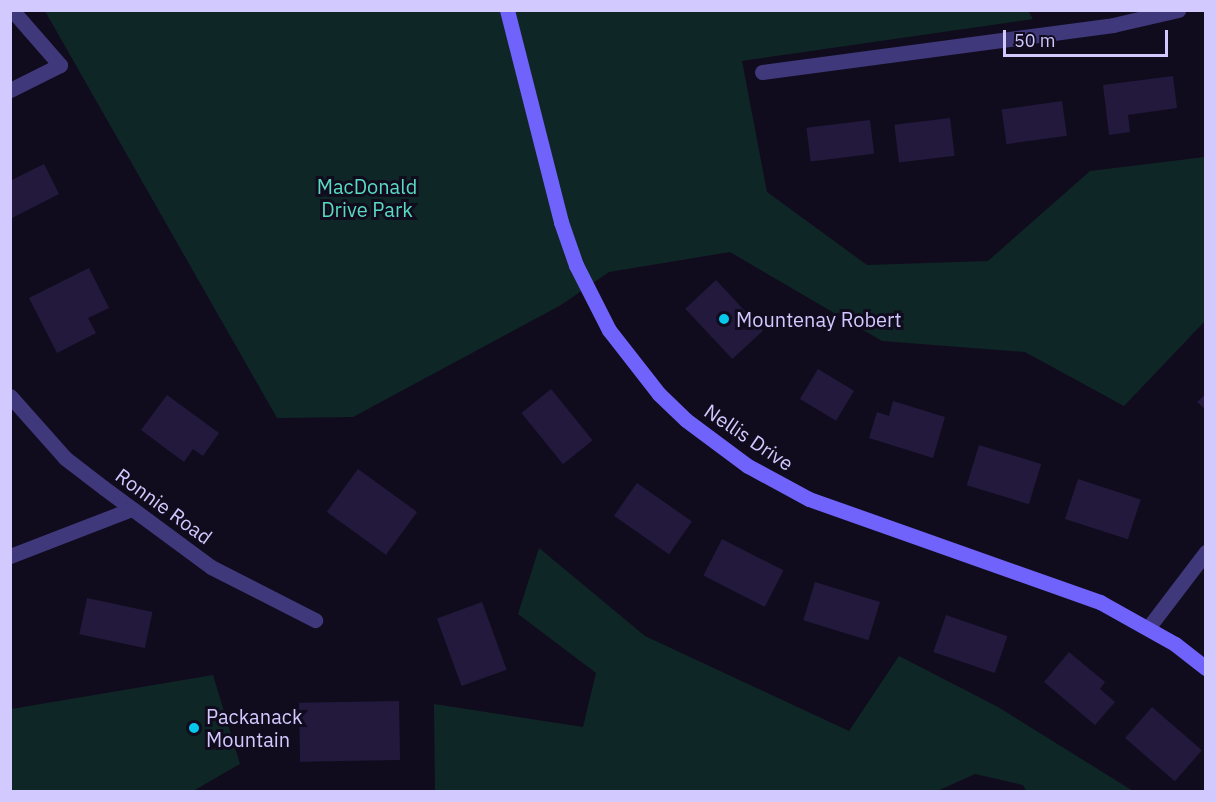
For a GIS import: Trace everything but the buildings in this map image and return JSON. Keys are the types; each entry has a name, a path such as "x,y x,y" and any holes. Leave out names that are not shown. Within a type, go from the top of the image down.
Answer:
{"street":[{"path":"10,90 60,65 12,10"},
{"name":"Nellis Drive","path":"507,10 534,122 576,265 609,330 659,394 686,420 748,466 809,499 1091,598 1148,628 1206,668"},
{"path":"762,72 1113,25 1178,10"},
{"name":"Ronnie Road","path":"10,396 65,458 132,509 212,567 315,620"},
{"path":"10,556 132,509"},
{"path":"1148,628 1206,552"}],"green space":[{"name":"MacDonald Drive Park","path":"45,11 1028,11 1033,19 742,61 767,192 867,265 988,261 1090,171 1205,157 1205,321 1124,406 1025,352 882,341 730,252 609,272 561,305 353,417 277,418"},
{"path":"539,548 645,636 849,731 899,656 998,707 1133,791 1026,791 1023,785 975,774 935,792 435,791 434,704 583,727 596,673 518,614"},
{"path":"213,675 240,764 193,791 11,791 11,709"}],"place":[{"name":"Mountenay Robert","path":"724,319"},
{"name":"Packanack Mountain","path":"194,728"}]}
